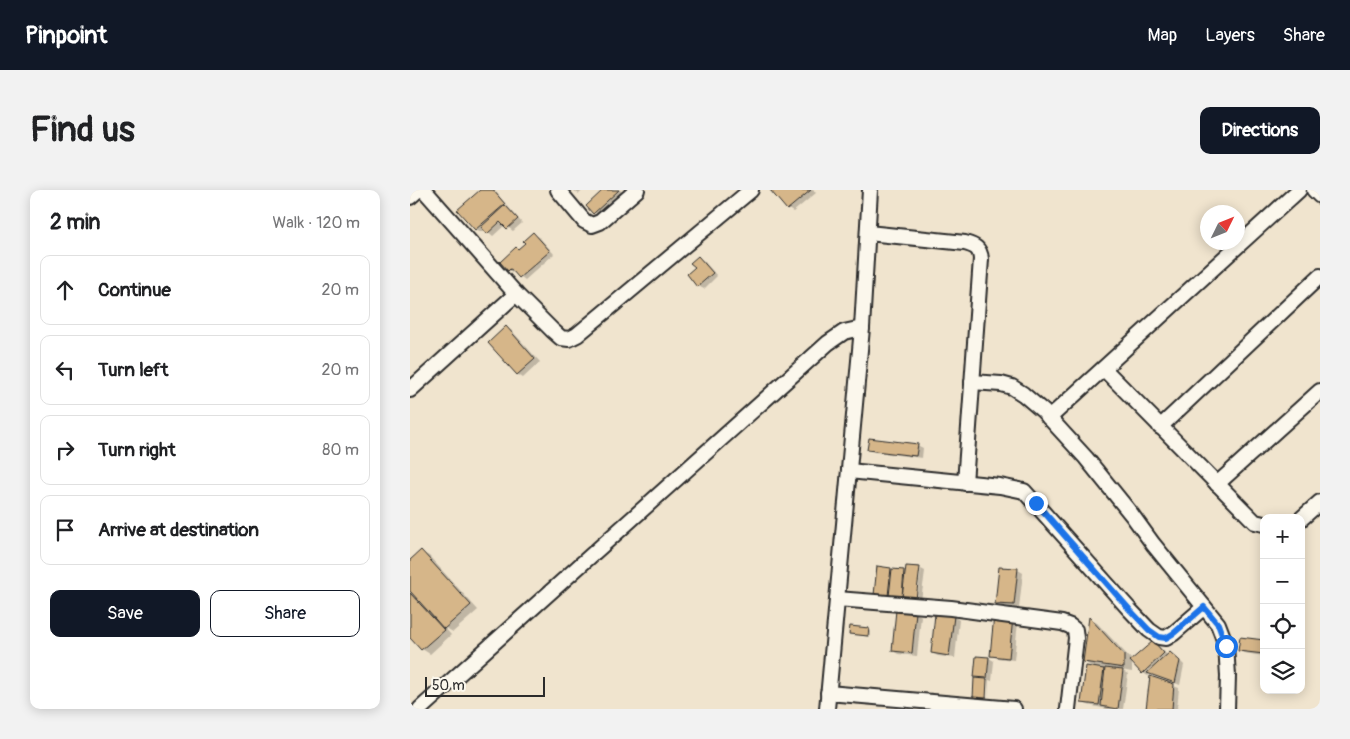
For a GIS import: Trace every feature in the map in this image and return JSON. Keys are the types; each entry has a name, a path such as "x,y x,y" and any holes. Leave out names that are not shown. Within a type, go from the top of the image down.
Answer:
{"street":[{"path":"410,196 418,190"},
{"path":"424,190 516,294 561,338 569,339 577,335 751,190"},
{"path":"558,190 584,221 592,225 600,222 637,190"},
{"path":"827,709 862,328 870,190"},
{"path":"1049,418 1300,190"},
{"path":"1314,190 1320,196"},
{"path":"868,233 965,242 975,246 980,252 965,482"},
{"path":"1160,427 1320,276"},
{"path":"410,390 516,294"},
{"path":"420,709 828,343 844,332 862,328"},
{"path":"1104,369 1255,522 1260,523"},
{"path":"972,382 1001,384 1012,387 1024,394 1049,418 1086,458 1218,624 1226,646 1228,676 1227,709"},
{"path":"1217,484 1320,391"},
{"path":"849,471 965,482 1015,488 1024,491 1130,610 1149,630 1159,637 1166,638 1174,633 1204,607"},
{"path":"1305,515 1320,502"},
{"path":"837,599 951,608 1062,623 1070,626 1075,630 1076,638 1068,709"},
{"path":"828,693 1014,709"}],"building":[{"path":"480,190 493,190 505,204 475,230 457,210"},
{"path":"603,190 619,190 593,214 586,206"},
{"path":"770,190 811,190 787,210"},
{"path":"505,205 518,219 507,229 500,222 487,234 481,227"},
{"path":"533,232 550,251 519,278 512,270 508,271 500,262 516,247 518,249 525,243 523,241"},
{"path":"698,256 713,273 697,287 687,274 695,267 690,263"},
{"path":"506,326 535,359 517,375 488,343"},
{"path":"869,438 918,444 916,456 867,450"},
{"path":"421,550 471,605 444,629 410,591 410,560"},
{"path":"877,566 891,568 888,596 874,595"},
{"path":"906,566 920,567 916,599 902,597"},
{"path":"999,567 1018,568 1014,605 995,604"},
{"path":"892,569 904,570 902,597 889,596"},
{"path":"410,593 444,630 421,650 410,638"},
{"path":"896,610 916,612 912,653 892,651"},
{"path":"935,614 954,616 949,656 931,653"},
{"path":"994,615 1013,617 1009,658 990,656"},
{"path":"1089,617 1124,655 1124,668 1083,662"},
{"path":"850,626 869,628 868,636 849,634"},
{"path":"1240,637 1260,640 1260,654 1238,651"},
{"path":"1153,641 1164,653 1142,674 1130,661"},
{"path":"1170,652 1180,661 1175,683 1147,673"},
{"path":"976,656 989,657 987,678 974,677"},
{"path":"1086,666 1104,669 1099,705 1081,703"},
{"path":"1105,668 1123,670 1118,709 1101,706"},
{"path":"1150,676 1174,684 1172,709 1146,709"},
{"path":"974,678 987,679 986,699 973,698"}],"route":[{"path":"1036,503 1149,630 1159,637 1166,638 1204,607 1218,624 1226,646"}]}
